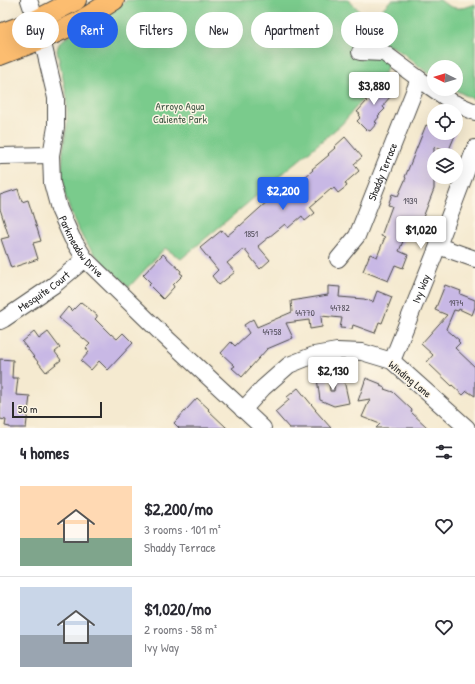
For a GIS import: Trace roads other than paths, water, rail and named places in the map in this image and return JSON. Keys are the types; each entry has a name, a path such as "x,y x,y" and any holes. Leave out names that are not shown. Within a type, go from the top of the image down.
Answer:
{"main road":[{"path":"53,12 76,0"},
{"path":"59,31 79,22 114,0"},
{"path":"0,34 12,30"},
{"path":"0,54 17,48"}],"street":[{"name":"Parkmeadow Drive","path":"29,0 32,12"},
{"name":"Parkmeadow Drive","path":"44,48 56,98 56,127 51,155 52,183 59,209 72,238 85,259 160,332 263,428"},
{"path":"360,52 384,53 452,102 475,112"},
{"name":"Shaddy Terrace","path":"338,259 357,236 419,79"},
{"name":"Ivy Way","path":"392,361 475,148"},
{"path":"0,156 51,155"},
{"path":"438,246 475,260"},
{"name":"Mesquite Court","path":"0,321 54,285 85,259"},
{"name":"Winding Lane","path":"243,410 263,388 289,365 314,355 338,351 362,352 392,361 467,428"}],"park label":[{"name":"Arroyo Agua Caliente Park","path":"180,112"}]}
